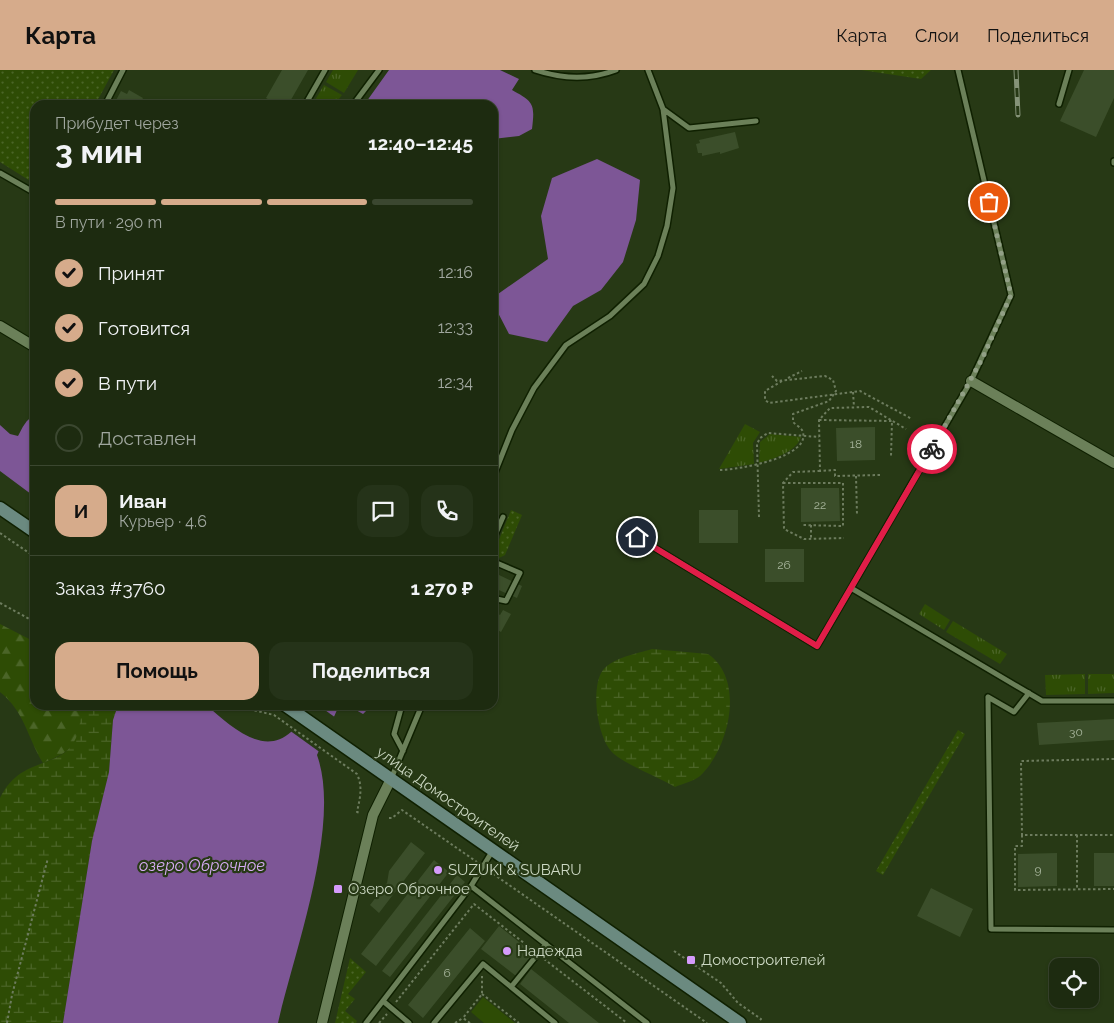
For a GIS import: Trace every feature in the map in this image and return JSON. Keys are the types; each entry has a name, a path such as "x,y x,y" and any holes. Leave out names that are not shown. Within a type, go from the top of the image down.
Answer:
{"main road":[{"path":"0,508 30,529"},
{"name":"улица Домостроителей","path":"292,710 734,1022"}],"street":[{"path":"0,326 30,344"},
{"path":"971,381 1114,463"},
{"path":"322,1023 373,815 390,780"}],"lane":[{"path":"108,100 123,70"},
{"path":"308,100 325,70"},
{"path":"357,100 379,70"},
{"path":"535,70 552,76 583,78 616,70"},
{"path":"498,465 512,430 534,388 555,359 566,345 610,316 644,284 658,256 667,226 673,188 663,109 648,70"},
{"path":"637,537 817,646 971,381 1011,295 958,70"},
{"path":"1059,104 1069,70"},
{"path":"663,109 689,128 756,121"},
{"path":"0,173 30,190"},
{"path":"498,528 503,517"},
{"path":"498,564 520,573 506,601 498,599"},
{"path":"851,588 1042,701 1114,701"},
{"path":"1029,693 1014,712 988,697 991,929 1114,930"},
{"path":"401,710 394,734 403,751"},
{"path":"390,780 420,710"},
{"path":"366,1023 471,886 493,850"},
{"path":"471,886 648,1023"},
{"path":"511,987 546,944"},
{"path":"434,1023 482,964 555,1023"},
{"path":"383,1001 409,1023"}],"path":[{"path":"802,371 766,391 765,400 770,403 860,391 912,419"},
{"path":"720,470 769,462 798,447 802,442 803,435 802,430 794,422 793,414 829,401 835,394 836,385 833,380 825,376 777,381 772,376"},
{"path":"853,392 854,407"},
{"path":"820,471 819,420 830,408 869,407 906,429"},
{"path":"819,420 892,420"},
{"path":"891,456 892,420"},
{"path":"759,517 757,444 768,433 819,437"},
{"path":"844,538 804,539 784,529 783,483 793,472 835,470 835,476 880,475"},
{"path":"856,476 857,515"},
{"path":"783,483 843,483 843,526 802,525"},
{"path":"811,525 811,539"},
{"path":"0,532 30,553"},
{"path":"0,603 30,619"},
{"path":"253,710 274,715 357,774 361,781 357,812 360,812"},
{"path":"1114,759 1020,761 1022,846 1015,846 1014,890 1114,889"},
{"path":"389,818 392,818 402,810 707,1023"},
{"path":"1022,835 1114,835"},
{"path":"1077,835 1078,889"},
{"path":"7,1023 12,995 48,858"},
{"path":"379,1023 474,904 628,1023"},
{"path":"674,951 721,983 738,1003 761,1018 760,1021"},
{"path":"455,1023 463,1018 482,994 482,964"},
{"path":"482,994 519,1023"},
{"path":"463,1018 470,1023"}],"green space":[{"path":"0,70 114,70 98,100 30,100 30,181 0,162"},
{"path":"333,70 358,70 344,93 326,82"},
{"path":"861,70 931,70 921,79"},
{"path":"324,85 342,95 338,100 315,100"},
{"path":"745,424 760,432 753,443 754,464 719,469"},
{"path":"770,434 801,437 789,451 759,463 760,442"},
{"path":"511,510 522,515 505,555 499,558 498,542"},
{"path":"925,604 950,620 944,630 919,614"},
{"path":"953,621 1007,654 1000,664 946,632"},
{"path":"0,624 30,639 30,710 81,710 80,727 75,742 63,753 43,763 20,716 0,692"},
{"path":"652,649 708,654 720,666 727,680 730,697 729,715 725,732 719,749 710,764 697,778 675,787 614,754 603,737 597,713 597,688 603,670 619,659"},
{"path":"1085,674 1085,694 1046,695 1045,675"},
{"path":"1088,674 1114,674 1114,693 1088,694"},
{"path":"81,710 116,710 113,720 109,772 92,841 63,1023 0,1023 0,798 11,782 24,772 63,754 72,744 79,729"},
{"path":"958,730 965,734 883,875 876,871"},
{"path":"350,958 366,972 348,994 355,999 345,1011 357,1021 356,1023 335,1023"},
{"path":"483,997 515,1023 484,1023 471,1012"}],"water":[{"path":"389,70 500,70 519,79 512,90 529,101 533,109 532,129 519,136 498,138 498,100 368,100"},
{"path":"597,159 640,180 636,220 623,262 601,290 573,306 547,342 509,334 498,313 498,294 548,259 541,216 552,178"},
{"path":"30,419 30,493 0,471 0,425 10,434 18,436"},
{"name":"озеро Оброчное","path":"116,710 212,710 235,729 246,735 257,740 269,741 280,739 291,732 305,710 337,710 317,755 323,783 324,816 320,851 304,925 278,1023 63,1023 92,841 109,772 113,720"},
{"name":"озеро Оброчное","path":"356,710 367,710 363,714"}],"pier":[{"path":"302,710 325,710 336,718 321,753 289,730"}],"building":[{"path":"282,70 308,70 291,100 269,100 266,98"},
{"path":"1084,70 1114,70 1114,98 1096,137 1060,121"},
{"path":"129,90 143,98 142,100 116,100 121,91 127,94"},
{"path":"735,132 739,148 720,154 720,152 702,156 702,153 698,153 696,144 700,143 699,140"},
{"path":"875,427 875,460 837,461 836,428"},
{"path":"801,488 839,488 840,521 801,522"},
{"path":"699,510 738,510 738,543 699,543"},
{"path":"765,549 804,549 804,582 765,582"},
{"path":"498,574 522,586 517,598 498,590"},
{"path":"503,610 511,614 501,632 498,630 498,614 500,615"},
{"path":"1114,719 1114,740 1039,745 1037,723"},
{"path":"411,842 425,853 379,913 370,905 387,883 389,871"},
{"path":"1057,853 1057,886 1018,887 1018,854"},
{"path":"1094,853 1114,853 1114,886 1094,886"},
{"path":"434,860 449,872 376,966 361,954"},
{"path":"457,875 465,882 390,977 382,971"},
{"path":"931,888 973,909 960,937 917,916"},
{"name":"Надежда","path":"499,926 534,954 516,976 481,949"},
{"path":"470,928 485,941 423,1018 408,1005"},
{"path":"531,969 599,1023 569,1023 520,984"}],"railway":[{"path":"1016,70 1018,115"}],"way so far":[{"path":"932,449 971,381 1011,295 989,202"}],"place":[{"name":"SUZUKI & SUBARU","path":"438,870"},
{"name":"Озеро Оброчное","path":"338,889"},
{"name":"Надежда","path":"507,951"},
{"name":"Домостроителей","path":"691,960"}],"route":[{"path":"637,537 817,646 932,449"}]}
